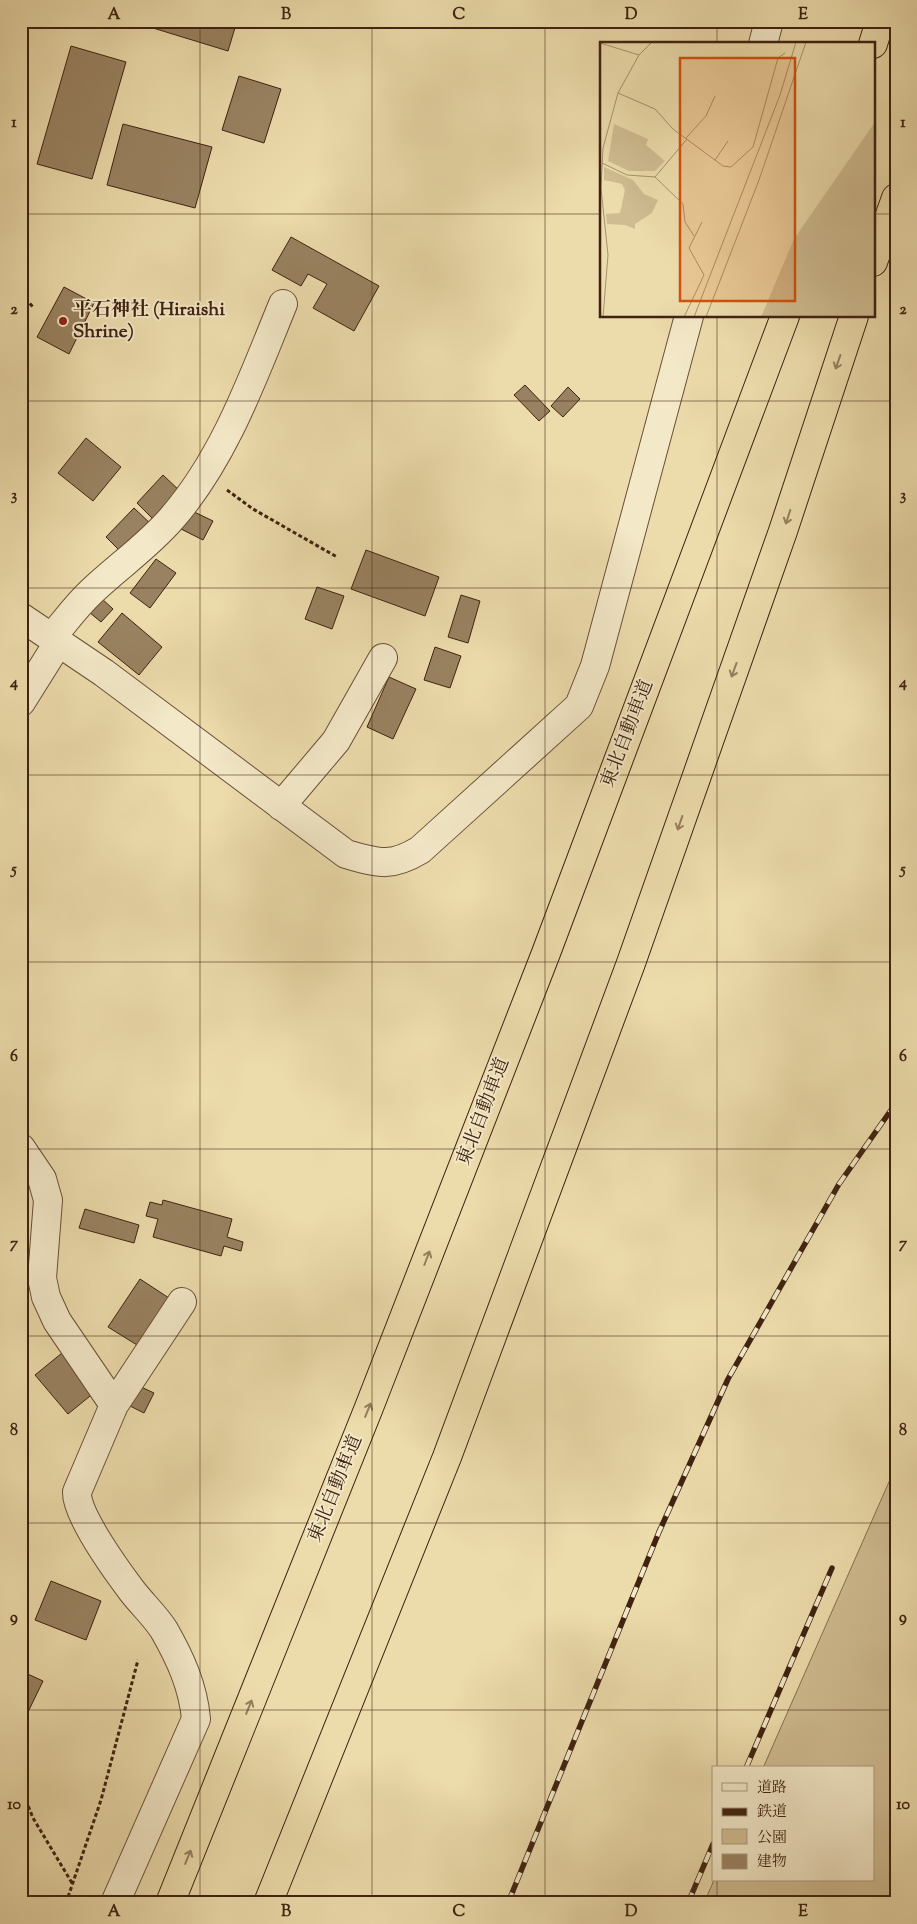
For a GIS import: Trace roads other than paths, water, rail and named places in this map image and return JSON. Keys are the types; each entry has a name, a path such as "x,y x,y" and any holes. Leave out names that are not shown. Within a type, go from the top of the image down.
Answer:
{"highway":[{"path":"874,42 880,21"},
{"path":"874,259 896,198"},
{"name":"東北自動車道","path":"170,1903 371,1400 542,962 784,318"},
{"path":"268,1903 447,1458 631,963 783,532 853,318"}],"street":[{"path":"764,42 769,21"},
{"path":"21,702 54,640 90,593 135,555 172,518 204,474 242,403 283,304"},
{"path":"21,617 104,673 346,854 380,863 403,860 420,850 579,706 595,666 688,318"},
{"path":"281,806 336,740 382,658"},
{"path":"21,1148 42,1179 48,1200 42,1278 46,1297 57,1321 114,1405"},
{"path":"116,1903 196,1719 189,1680 163,1628 131,1590 99,1542 77,1501 77,1492 114,1405 182,1302"}],"railway":[{"path":"508,1903 659,1532 728,1379 839,1184 896,1103"},
{"path":"747,1766 832,1568"},
{"path":"688,1903 712,1846"}],"place":[{"name":"平石神社 (Hiraishi Shrine)","path":"63,321"}]}
